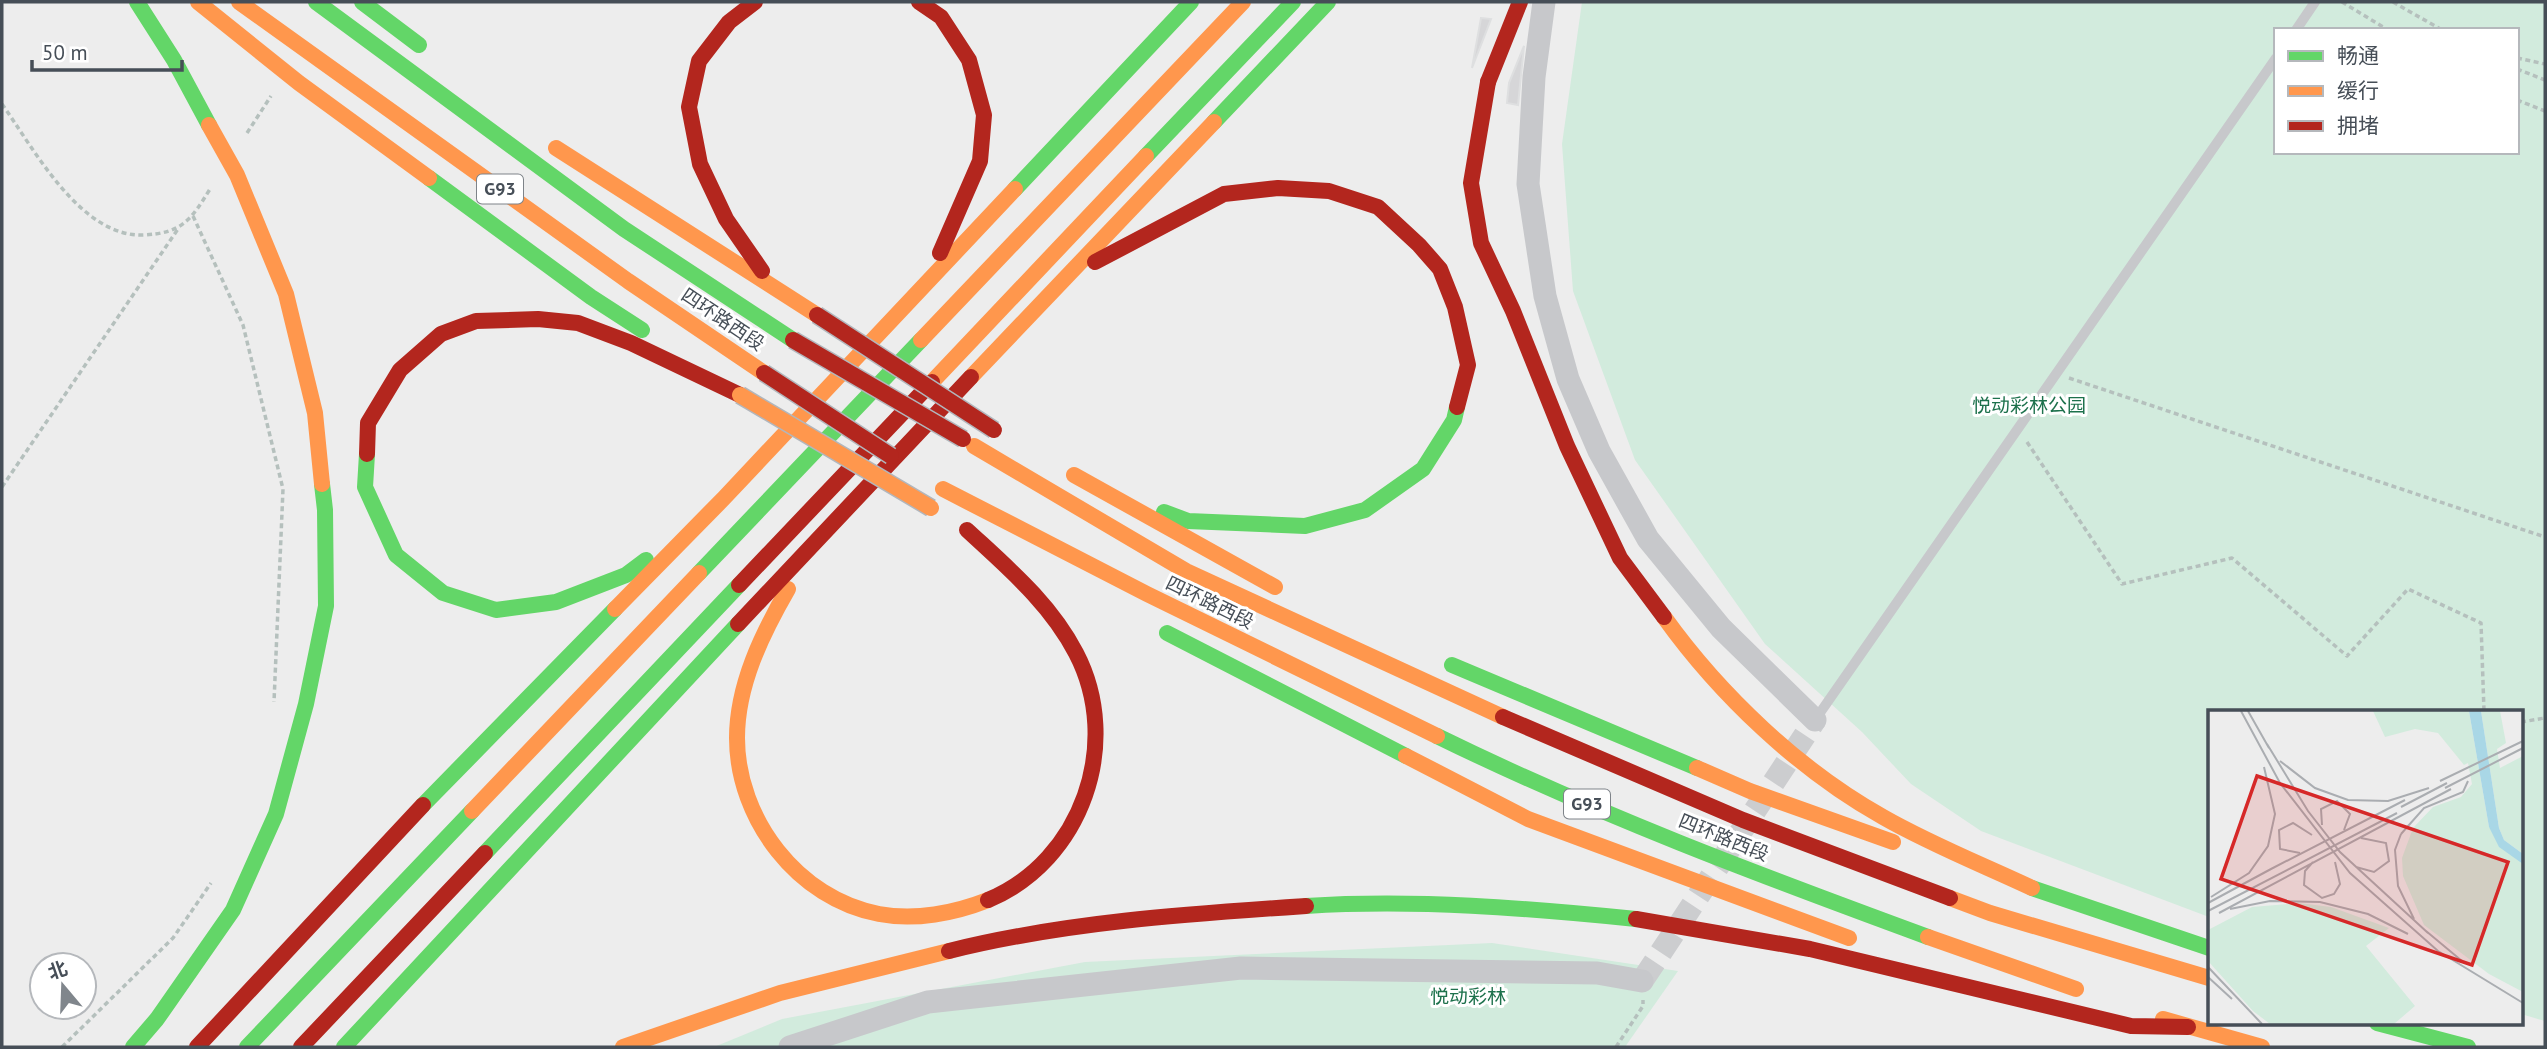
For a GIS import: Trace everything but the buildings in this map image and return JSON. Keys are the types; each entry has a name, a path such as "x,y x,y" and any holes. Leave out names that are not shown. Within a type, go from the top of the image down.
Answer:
{"main road":[{"path":"133,1047 157,1019 233,910 276,814 306,704 326,606 325,510 315,413 286,294 237,175 174,60 137,2"},
{"path":"198,2 299,83 580,288 740,395 967,530 1016,555"},
{"name":"四环路西段","path":"239,2 628,281 909,468"},
{"name":"四环路西段","path":"316,2 624,229 793,340 1186,571 1517,723 1743,820 1990,913 2208,978"},
{"path":"362,2 429,52"},
{"path":"755,2 729,22 699,61 689,107 700,164 726,219 751,257 777,289"},
{"path":"919,2 941,17 969,60 984,115 980,161 954,225 926,282"},
{"path":"197,1047 423,805 724,498 1192,2"},
{"path":"247,1047 1242,2"},
{"path":"301,1047 1293,2"},
{"path":"344,1047 825,531 1328,2"},
{"path":"1520,2 1488,82 1471,183 1480,243 1513,311 1567,446 1620,558 1691,655 1766,730 1827,782 1884,818 2044,894"},
{"path":"540,136 574,161 999,433"},
{"path":"1068,276 1224,194 1278,188 1329,191 1378,208 1419,245 1440,269 1455,307 1468,365 1454,420 1423,469 1365,510 1305,526 1188,522 1087,482"},
{"path":"724,498 626,575 556,602 496,610 443,593 396,555 365,487 368,423 400,370 441,334 476,321 538,318 578,323 631,342 740,395"},
{"path":"1059,467 1294,596"},
{"name":"四环路西段","path":"937,486 1147,594 1494,764 1723,861 1975,956 2088,993"},
{"path":"825,531 785,594 764,634 747,677 738,718 738,760 744,784 751,809 772,846 801,877 834,898 878,915 930,917 969,909 1010,891 1044,862 1068,834 1083,802 1094,764 1096,726 1090,687 1077,654 1038,597 967,530"},
{"path":"1150,625 1528,819 1864,943"},
{"path":"1442,661 1750,791 2044,894 2208,948"},
{"path":"623,1047 780,993 966,947 1085,926 1191,914 1325,905 1521,908 1657,921 1810,949 2131,1026 2188,1027"},
{"path":"1890,952 2046,1005"},
{"path":"2138,1010 2262,1047"},
{"path":"2381,1024 2469,1047"},
{"path":"2402,1024 2441,1040"}],"street":[{"path":"1544,2 1534,77 1528,184 1545,296 1567,379 1599,451 1648,539 1721,628 1815,720"},
{"path":"790,1047 928,1002 1241,968 1597,973 1642,981"}],"lane":[{"path":"2297,28 2315,2"},
{"path":"1815,720 2274,61"}],"path":[{"path":"2342,2 2385,28"},
{"path":"2393,2 2438,28"},
{"path":"2519,58 2545,64"},
{"path":"2519,70 2545,80"},
{"path":"244,138 277,86"},
{"path":"2519,101 2545,111"},
{"path":"2,104 61,186 79,208 97,221 117,232 137,235 178,229"},
{"path":"2,487 178,229 193,216 215,181"},
{"path":"193,216 243,325 283,489 274,706"},
{"path":"2056,374 2545,537"},
{"path":"2018,429 2122,584 2232,558 2347,656 2408,590 2480,623 2484,710"},
{"path":"2522,722 2545,718"},
{"path":"62,1047 173,938 212,883"},
{"path":"1616,1047 1643,1006 1642,981"}],"green space":[{"name":"悦动彩林公园","path":"1582,2 2545,2 2545,1021 2522,1014 2522,710 2208,710 2208,917 1981,831 1911,784 1862,732 1765,644 1635,460 1573,291 1562,144"},
{"name":"悦动彩林","path":"1492,943 1678,971 1625,1047 714,1047 782,1019 1085,962"}],"tunnel":[{"path":"1642,981 1815,720"}],"traffic: fast":[{"path":"137,2 174,60 209,125"},
{"path":"316,2 624,229 793,340"},
{"path":"362,2 419,45"},
{"path":"1015,189 1191,2"},
{"path":"1146,156 1293,2"},
{"path":"1214,122 1328,2"},
{"path":"429,178 591,297 642,330"},
{"path":"699,573 921,340"},
{"path":"1164,512 1188,521 1305,526 1365,510 1423,469 1454,420 1457,407"},
{"path":"367,454 365,487 396,555 443,593 496,610 556,602 626,575 646,560"},
{"path":"133,1047 157,1019 233,910 276,814 306,704 326,606 325,510 322,484"},
{"path":"485,853 739,585"},
{"path":"423,805 615,609"},
{"path":"344,1047 738,624"},
{"path":"1167,633 1406,756"},
{"path":"1452,665 1697,768"},
{"path":"1437,736 1618,818 1928,937"},
{"path":"247,1047 472,811"},
{"path":"2032,888 2208,948"},
{"path":"1306,906 1471,906 1636,919"},
{"path":"2381,1024 2468,1047"}],"traffic: slow":[{"path":"198,2 299,83 429,178"},
{"path":"239,2 628,281 764,373"},
{"path":"921,340 1243,2"},
{"path":"971,377 1214,122"},
{"path":"209,125 237,175 286,294 315,413 322,484"},
{"path":"556,148 817,315"},
{"path":"932,382 1146,156"},
{"path":"615,609 724,498 1015,189"},
{"path":"740,395 931,508"},
{"path":"974,446 1186,571 1503,717"},
{"path":"1074,475 1275,587"},
{"path":"943,489 1147,594 1437,736"},
{"path":"472,811 699,573"},
{"path":"788,589 753,660 738,718 740,768 748,798 761,825 778,851 798,873 823,892 850,905 879,914 907,917 949,912 988,900"},
{"path":"1664,617 1710,675 1736,702 1763,729 1821,777 1901,827 2032,888"},
{"path":"1406,756 1528,819 1849,938"},
{"path":"1697,768 1750,791 1893,842"},
{"path":"1950,898 1990,913 2208,978"},
{"path":"1928,937 2076,989"},
{"path":"623,1047 780,993 949,951"},
{"path":"2163,1019 2262,1047"}],"traffic: jam":[{"path":"755,2 729,22 699,61 689,107 700,164 726,219 762,271"},
{"path":"919,2 941,17 969,60 984,115 980,161 940,253"},
{"path":"1488,82 1520,2"},
{"path":"1488,82 1471,183 1481,243 1513,311 1567,446 1620,558 1664,617"},
{"path":"1095,262 1224,194 1278,188 1329,191 1378,207 1419,245 1440,269 1455,307 1468,365 1457,407"},
{"path":"817,315 994,430"},
{"path":"367,454 368,423 400,370 441,334 476,321 538,319 578,323 631,343 740,395"},
{"path":"793,340 963,439"},
{"path":"764,373 891,456"},
{"path":"738,624 971,377"},
{"path":"739,585 932,382"},
{"path":"967,530 1027,587 1066,635 1090,688 1095,724 1094,760 1085,796 1070,828 1048,858 1021,882 988,900"},
{"path":"1503,717 1743,820 1950,898"},
{"path":"197,1047 423,805"},
{"path":"301,1047 485,853"},
{"path":"949,951 1082,926 1306,906"},
{"path":"1636,919 1810,949 2131,1026 2188,1027"}]}
